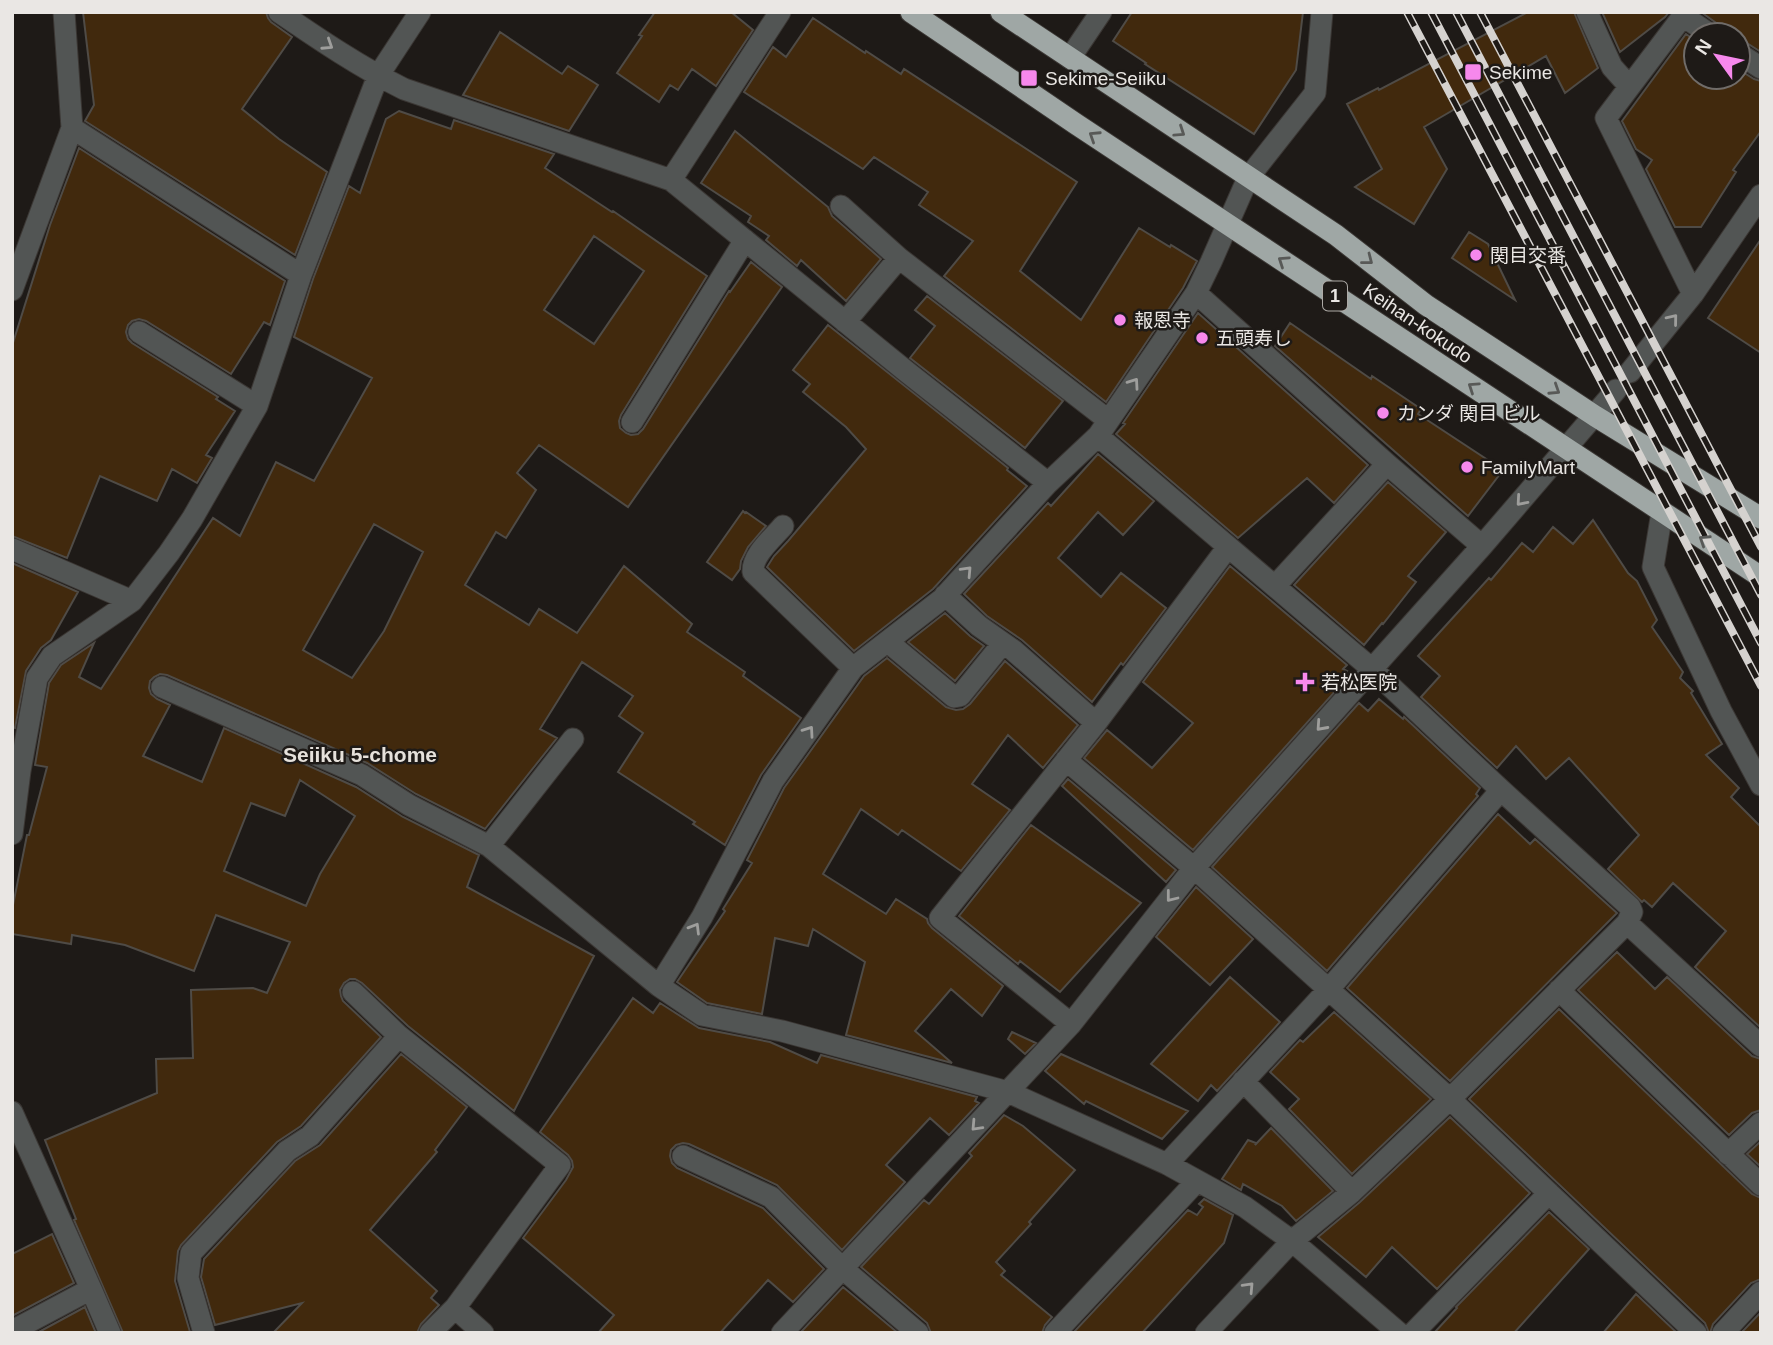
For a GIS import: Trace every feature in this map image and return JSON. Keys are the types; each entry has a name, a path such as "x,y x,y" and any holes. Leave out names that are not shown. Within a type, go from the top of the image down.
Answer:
{"highway":[{"name":"Keihan-kokudo","path":"911,12 1761,577"},
{"name":"Keihan-kokudo","path":"1002,12 1336,235 1426,305 1595,416 1761,518"}],"street":[{"path":"12,290 72,128 64,12"},
{"path":"279,12 334,49 404,89 671,180 1048,483"},
{"path":"12,834 16,771 37,678 52,656 132,601 169,554 192,519 257,406 301,275 378,76 420,12"},
{"path":"671,180 780,12"},
{"path":"1070,58 1101,12"},
{"path":"659,986 702,917 774,781 853,668 946,595 1048,483 1103,428 1196,293 1248,178 1315,93 1322,12"},
{"path":"1587,12 1612,67 1629,86"},
{"path":"1684,14 1606,118 1693,294"},
{"path":"72,128 301,275"},
{"path":"1630,372 1693,294 1761,195"},
{"path":"841,206 899,258 1103,428 1228,548 1372,669 1630,907 1632,912 1627,923 1450,1099 1352,1192 1292,1241 1206,1333"},
{"path":"632,422 746,240"},
{"path":"845,322 899,258"},
{"path":"1196,293 1482,546"},
{"path":"139,332 257,406"},
{"path":"782,1333 1071,1024 1194,868 1482,546 1616,390"},
{"path":"1275,586 1387,464"},
{"path":"1662,512 1653,567 1721,711 1761,786"},
{"path":"783,526 752,564 753,572 853,668"},
{"path":"1071,1024 940,918 1096,723 1228,548"},
{"path":"12,549 132,601"},
{"path":"946,595 979,626 1013,650 1096,723"},
{"path":"888,642 954,697 960,696 1003,643"},
{"path":"162,687 362,775 409,806 489,846 659,986 702,1016 782,1031 1007,1092 1167,1164 1245,1207 1292,1241 1399,1333"},
{"path":"489,846 573,739"},
{"path":"1066,760 1194,868 1450,1099 1696,1333"},
{"path":"1167,1164 1329,989 1501,790"},
{"path":"1627,923 1761,1046"},
{"path":"1559,990 1761,1185"},
{"path":"353,992 398,1036 559,1165 456,1308 430,1333"},
{"path":"204,1333 188,1278 191,1253 287,1151 310,1136 398,1036"},
{"path":"1243,1081 1352,1192"},
{"path":"12,1112 110,1333"},
{"path":"1728,1154 1761,1123"},
{"path":"683,1156 771,1196 842,1268 918,1333"},
{"path":"1055,1333 1198,1181"},
{"path":"1413,1333 1549,1193"},
{"path":"20,1330 91,1289"},
{"path":"1723,1333 1761,1292"},
{"path":"456,1308 483,1333"}],"building":[{"path":"83,12 266,12 271,22 292,37 242,109 327,172 295,255 85,121 94,105"},
{"path":"655,12 731,12 753,30 716,86 692,69 678,90 670,85 659,102 617,73"},
{"path":"1132,12 1303,12 1296,70 1254,134 1113,41"},
{"path":"1528,12 1574,12 1598,68 1565,93 1546,56 1424,127 1447,169 1414,224 1355,187 1382,169 1347,104"},
{"path":"1602,12 1669,12 1620,52"},
{"path":"1701,12 1761,12 1761,52 1752,46 1752,21 1713,21"},
{"path":"813,18 901,74 904,69 1077,182 1020,271 1081,320 1139,228 1197,261 1183,288 1106,402 944,276 973,241 919,205 928,192 874,157 863,169 744,92 773,47 786,57"},
{"path":"500,32 562,74 568,66 598,85 569,131 463,95"},
{"path":"1682,39 1682,91 1752,91 1752,78 1761,81 1761,131 1733,170 1736,172 1701,227 1675,227 1646,169 1652,160 1636,149 1622,121"},
{"path":"399,111 451,129 454,120 554,154 545,168 707,276 621,415 620,428 626,433 638,434 643,429 729,291 751,262 782,287 628,507 539,445 517,473 536,490 506,538 496,532 465,585 529,625 539,609 577,633 624,566 692,624 687,632 745,672 743,676 801,718 761,775 725,845 618,772 643,733 619,716 633,696 582,662 540,729 557,738 485,829 416,794 367,763 167,675 154,677 150,681 151,694 170,705 143,756 202,782 224,728 356,787 403,817 479,855 467,887 594,956 514,1111 408,1026 362,983 350,979 344,983 340,990 343,1001 381,1037 301,1126 277,1142 181,1245 175,1281 190,1332 123,1333 74,1220 76,1219 45,1140 157,1093 156,1059 193,1058 191,990 253,988 267,993 290,942 216,915 194,971 125,945 72,935 71,944 12,934 12,910 27,835 47,767 35,765 49,683 61,665 94,643 79,677 101,689 213,518 240,536 276,462 314,481 372,378 294,337 349,186 360,193 386,119","holes":["594,236 644,271 594,344 544,310","374,524 423,552 384,631 352,678 303,650","300,780 355,816 320,874 306,906 224,871 251,803 285,816"]},
{"path":"735,131 828,207 832,216 881,259 846,301 801,260 797,266 766,240 769,236 748,222 751,216 701,183"},
{"path":"79,148 285,281 270,325 264,322 231,374 146,321 139,319 128,325 126,332 132,343 218,397 216,399 235,411 206,455 212,458 197,483 172,469 157,501 100,476 67,558 12,536 12,346 50,225"},
{"path":"1469,232 1488,244 1515,300 1452,258"},
{"path":"1761,239 1761,353 1708,318"},
{"path":"927,296 1063,401 1025,448 910,358 935,326 915,310"},
{"path":"1198,313 1368,465 1334,503 1307,478 1238,538 1116,434"},
{"path":"1290,323 1371,379 1372,376 1421,409 1418,414 1503,470 1468,516 1275,346"},
{"path":"828,325 1027,486 933,589 854,651 767,567 866,449 846,427 803,392 810,384 793,370"},
{"path":"1098,454 1154,501 1123,535 1098,512 1058,558 1101,597 1121,573 1166,608 1092,702 1022,640 987,616 964,594 1048,503 1051,506"},
{"path":"1388,482 1446,532 1408,576 1416,582 1364,645 1294,585"},
{"path":"743,511 766,526 748,547 740,569 732,580 707,562"},
{"path":"1593,520 1628,573 1637,581 1657,620 1652,627 1683,672 1680,678 1693,691 1691,693 1722,744 1706,755 1739,788 1731,797 1761,827 1761,1028 1695,967 1726,931 1673,883 1652,907 1644,900 1642,902 1608,869 1639,835 1569,758 1546,779 1516,746 1497,768 1421,697 1440,676 1418,656 1489,578 1491,580 1522,543 1533,552 1553,527 1573,544"},
{"path":"12,563 78,592 51,640 41,648 26,671 15,728 12,727"},
{"path":"1230,566 1347,665 1343,669 1347,671 1336,685 1339,687 1193,850 1084,758 1107,730 1152,768 1193,723 1143,682"},
{"path":"945,613 984,646 955,681 908,642"},
{"path":"887,658 946,707 956,710 970,704 1005,661 1078,725 1043,768 1008,735 972,784 1010,810 961,871 902,830 898,835 861,809 823,874 886,914 896,899 927,919 932,928 1003,986 982,1016 951,989 915,1031 952,1063 846,1035 865,962 813,929 808,946 775,938 762,1014 707,1003 677,982 725,911 723,909 752,863 747,860 784,788 864,676"},
{"path":"1379,699 1403,719 1404,717 1480,788 1476,794 1478,796 1327,971 1212,867 1359,703 1368,711"},
{"path":"1068,779 1176,870 1166,882 1062,786"},
{"path":"1498,814 1530,844 1535,839 1617,913 1450,1081 1347,988"},
{"path":"1031,825 1141,903 1060,992 1020,961 1018,964 959,916"},
{"path":"1196,887 1253,939 1210,985 1156,937"},
{"path":"1617,952 1655,989 1667,977 1752,1056 1761,1059 1761,1110 1752,1113 1729,1135 1578,990"},
{"path":"1230,977 1280,1022 1217,1091 1211,1085 1198,1101 1151,1064"},
{"path":"633,998 653,1013 660,1003 699,1028 770,1042 817,1063 821,1055 977,1097 975,1101 979,1103 949,1135 930,1118 886,1165 905,1182 842,1250 777,1185 689,1144 676,1145 670,1156 677,1168 763,1208 824,1269 793,1302 768,1280 720,1333 598,1333 614,1315 523,1238 573,1167 568,1155 540,1132"},
{"path":"1559,1009 1752,1194 1761,1198 1761,1279 1751,1283 1713,1324 1710,1333 1705,1323 1469,1099"},
{"path":"1334,1012 1431,1099 1352,1174 1289,1109 1299,1099 1270,1072 1300,1040 1303,1042"},
{"path":"1012,1032 1036,1043 1025,1054 1008,1039"},
{"path":"401,1054 467,1107 435,1150 437,1152 370,1230 437,1291 431,1298 439,1305 421,1324 417,1333 273,1333 302,1303 215,1325 201,1277 204,1259 295,1161 320,1145"},
{"path":"1061,1054 1188,1111 1162,1139 1086,1101 1084,1104 1045,1071"},
{"path":"1004,1115 1023,1126 1075,1170 996,1262 1005,1271 1001,1275 1052,1317 1042,1333 931,1333 927,1323 861,1267 924,1200 929,1204 972,1156 969,1153"},
{"path":"1450,1117 1530,1193 1437,1289 1392,1247 1366,1277 1318,1237 1360,1202"},
{"path":"1271,1128 1333,1191 1296,1221 1282,1206 1243,1184 1241,1190 1222,1179 1248,1140 1256,1143 1255,1145"},
{"path":"1761,1141 1761,1167 1747,1154"},
{"path":"1204,1199 1233,1215 1224,1243 1142,1333 1073,1333 1188,1210 1197,1215 1203,1207 1199,1204"},
{"path":"1549,1212 1589,1249 1514,1333 1434,1333 1456,1307"},
{"path":"52,1234 74,1283 12,1316 12,1254"},
{"path":"843,1287 898,1333 800,1333"},
{"path":"1636,1294 1677,1333 1603,1333"},
{"path":"85,1307 96,1333 37,1333"},
{"path":"1761,1312 1761,1333 1741,1333"}],"railway":[{"path":"1407,12 1761,686"},
{"path":"1431,12 1761,643"},
{"path":"1456,12 1761,595"},
{"path":"1480,12 1761,547"}],"place":[{"name":"Sekime","path":"1473,72"},
{"name":"Sekime-Seiiku","path":"1029,78"},
{"name":"関目交番","path":"1476,255"},
{"name":"報恩寺","path":"1120,320"},
{"name":"五頭寿し","path":"1202,338"},
{"name":"カンダ 関目 ビル","path":"1383,413"},
{"name":"FamilyMart","path":"1467,467"},
{"name":"若松医院","path":"1305,682"}],"district":[{"name":"Seiiku 5-chome","path":"360,755"}]}
